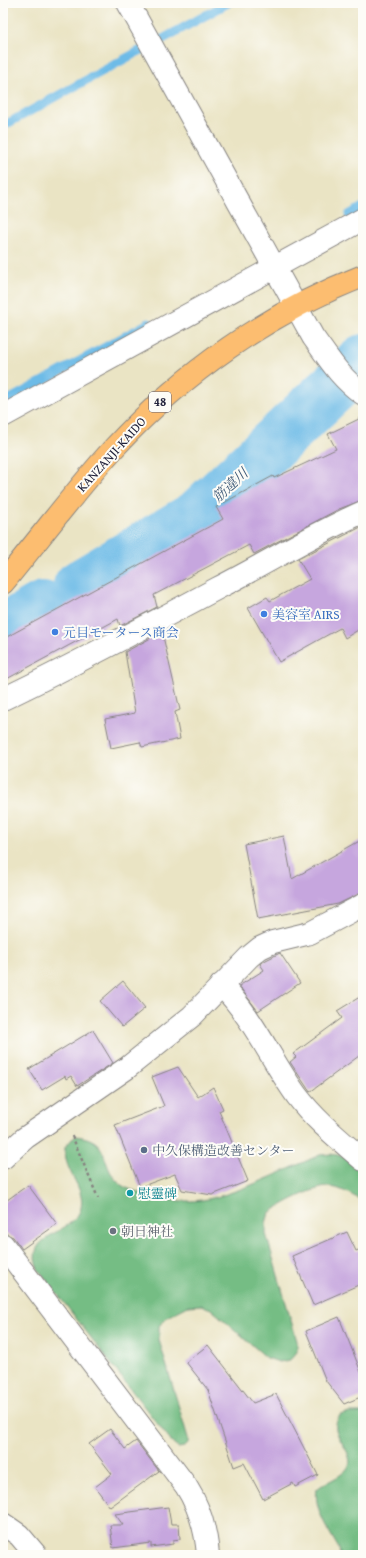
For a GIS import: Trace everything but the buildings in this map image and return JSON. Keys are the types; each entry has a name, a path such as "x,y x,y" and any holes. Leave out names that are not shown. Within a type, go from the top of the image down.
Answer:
{"main road":[{"name":"KANZANJI-KAIDO","path":"3,583 88,478 142,419 172,391 225,350 270,321 295,307 363,276"}],"street":[{"path":"128,3 295,307 313,337 350,383"},
{"path":"3,416 363,219"},
{"path":"3,699 77,663 220,587 276,555 363,512"},
{"path":"3,1158 25,1138 127,1068 192,1016 249,957 260,948 272,942 310,933 363,905"},
{"path":"222,985 238,1004 298,1096 325,1127 363,1160"},
{"path":"3,1245 186,1486 196,1502 203,1520 208,1555"},
{"path":"3,1524 19,1534 36,1555"}],"path":[{"path":"71,1135 98,1198"}],"green space":[{"path":"75,1136 87,1138 95,1142 100,1147 113,1176 124,1187 149,1196 172,1200 203,1200 237,1191 320,1155 339,1155 353,1163 363,1172 363,1201 338,1188 329,1187 315,1190 298,1197 269,1213 266,1223 266,1234 297,1341 297,1352 290,1360 279,1362 267,1358 211,1309 201,1305 188,1306 167,1317 159,1326 159,1340 188,1438 188,1443 184,1447 178,1448 173,1444 38,1269 35,1257 37,1249 42,1242 75,1219 82,1204 77,1184 68,1165 65,1153 65,1147"},
{"path":"363,1413 363,1555 340,1555 339,1549 323,1520 316,1497 317,1489 343,1473 349,1465 350,1459 338,1436 336,1422 340,1415"}],"waterway":[{"path":"161,40 228,3"},
{"path":"3,126 141,50"},
{"path":"349,215 363,207"},
{"path":"3,403 149,323"},
{"name":"筋違川","path":"79,586 197,516 363,360"},
{"name":"筋違川","path":"3,630 43,607"}],"place":[{"name":"美容室 AIRS","path":"264,614"},
{"name":"元目モータース商会","path":"55,632"},
{"name":"中久保構造改善センター","path":"144,1150"},
{"name":"慰靈碑","path":"130,1193"},
{"name":"朝日神社","path":"113,1231"}]}
